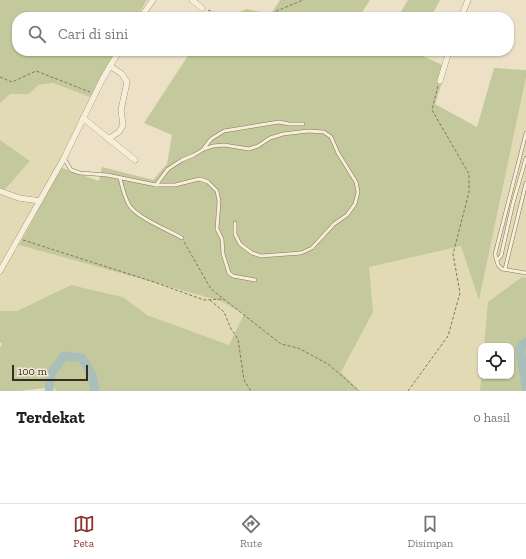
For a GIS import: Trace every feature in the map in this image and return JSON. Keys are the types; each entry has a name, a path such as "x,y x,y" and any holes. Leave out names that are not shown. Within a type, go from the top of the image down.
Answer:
{"street":[{"path":"145,12 153,0"},
{"path":"192,0 202,8"},
{"path":"463,12 468,0"},
{"path":"0,271 64,158 95,94 117,56"},
{"path":"440,81 448,56"},
{"path":"108,139 118,132 123,125 121,110 127,82 122,74 110,66"},
{"path":"83,118 135,160"},
{"path":"0,191 19,198 40,201"}],"lane":[{"path":"204,149 211,139 224,131 279,122 303,124"},
{"path":"156,185 168,170 182,160 213,146 224,145 249,149 258,146 270,138 283,134 308,131 324,132 331,137 338,153 356,182 358,192 354,204 347,214 334,224 312,248 301,253 261,256 252,253 240,244 235,234 235,223"},
{"path":"526,134 495,254 498,265 502,269 526,274"},
{"path":"64,158 72,170 80,173 107,175 156,185 175,185 200,179 212,184 217,192 219,201 217,229 222,239 223,254 229,273 233,276 256,280"},
{"path":"497,260 501,256 513,202 526,158"},
{"path":"120,178 123,192 129,206 138,214 182,238"},
{"path":"505,269 526,184"}],"path":[{"path":"274,12 303,0"},
{"path":"202,8 212,12"},
{"path":"0,76 12,82 36,71 95,94"},
{"path":"408,391 448,336 460,293 453,254 469,192 469,174 432,110 440,81"},
{"path":"182,238 211,289 281,344 298,348 328,364 359,391"},
{"path":"19,239 161,284 204,300 225,299"},
{"path":"210,300 224,312 231,329 238,339 244,380 251,391"}],"shaded area":[{"path":"526,77 526,278 522,277 488,302 484,343 478,343 478,379 480,379 479,391 360,391 341,372 373,312 368,267 461,245 479,299"},
{"path":"53,83 90,97 35,216 19,245 221,301 244,313 229,345 147,315 123,297 71,285 17,311 0,311 0,195 30,161 0,140 0,103 10,94 29,94 38,85"}],"green space":[{"path":"0,0 147,0 140,12 12,12 12,56 114,56 90,97 53,83 38,85 29,94 10,94 0,103"},
{"path":"280,0 370,0 362,12 272,12"},
{"path":"408,0 440,0 434,12 401,12"},
{"path":"247,9 261,12 239,12"},
{"path":"188,56 423,56 447,67 435,104 477,127 494,68 526,70 526,77 479,300 461,246 369,267 373,312 341,372 360,391 56,391 54,387 20,391 0,391 0,347 2,344 0,342 0,311 17,311 71,285 123,297 147,315 229,345 244,314 221,301 19,245 35,216 57,166 99,181 102,167 153,180 167,164 172,135 144,123"},
{"path":"0,140 30,161 0,195"},
{"path":"522,277 526,278 526,391 479,391 481,379 514,379 514,343 484,343 488,302"}],"waterway":[{"path":"526,342 520,348 526,387"},
{"path":"49,391 51,374 64,356 82,358 92,375 95,391"}]}
